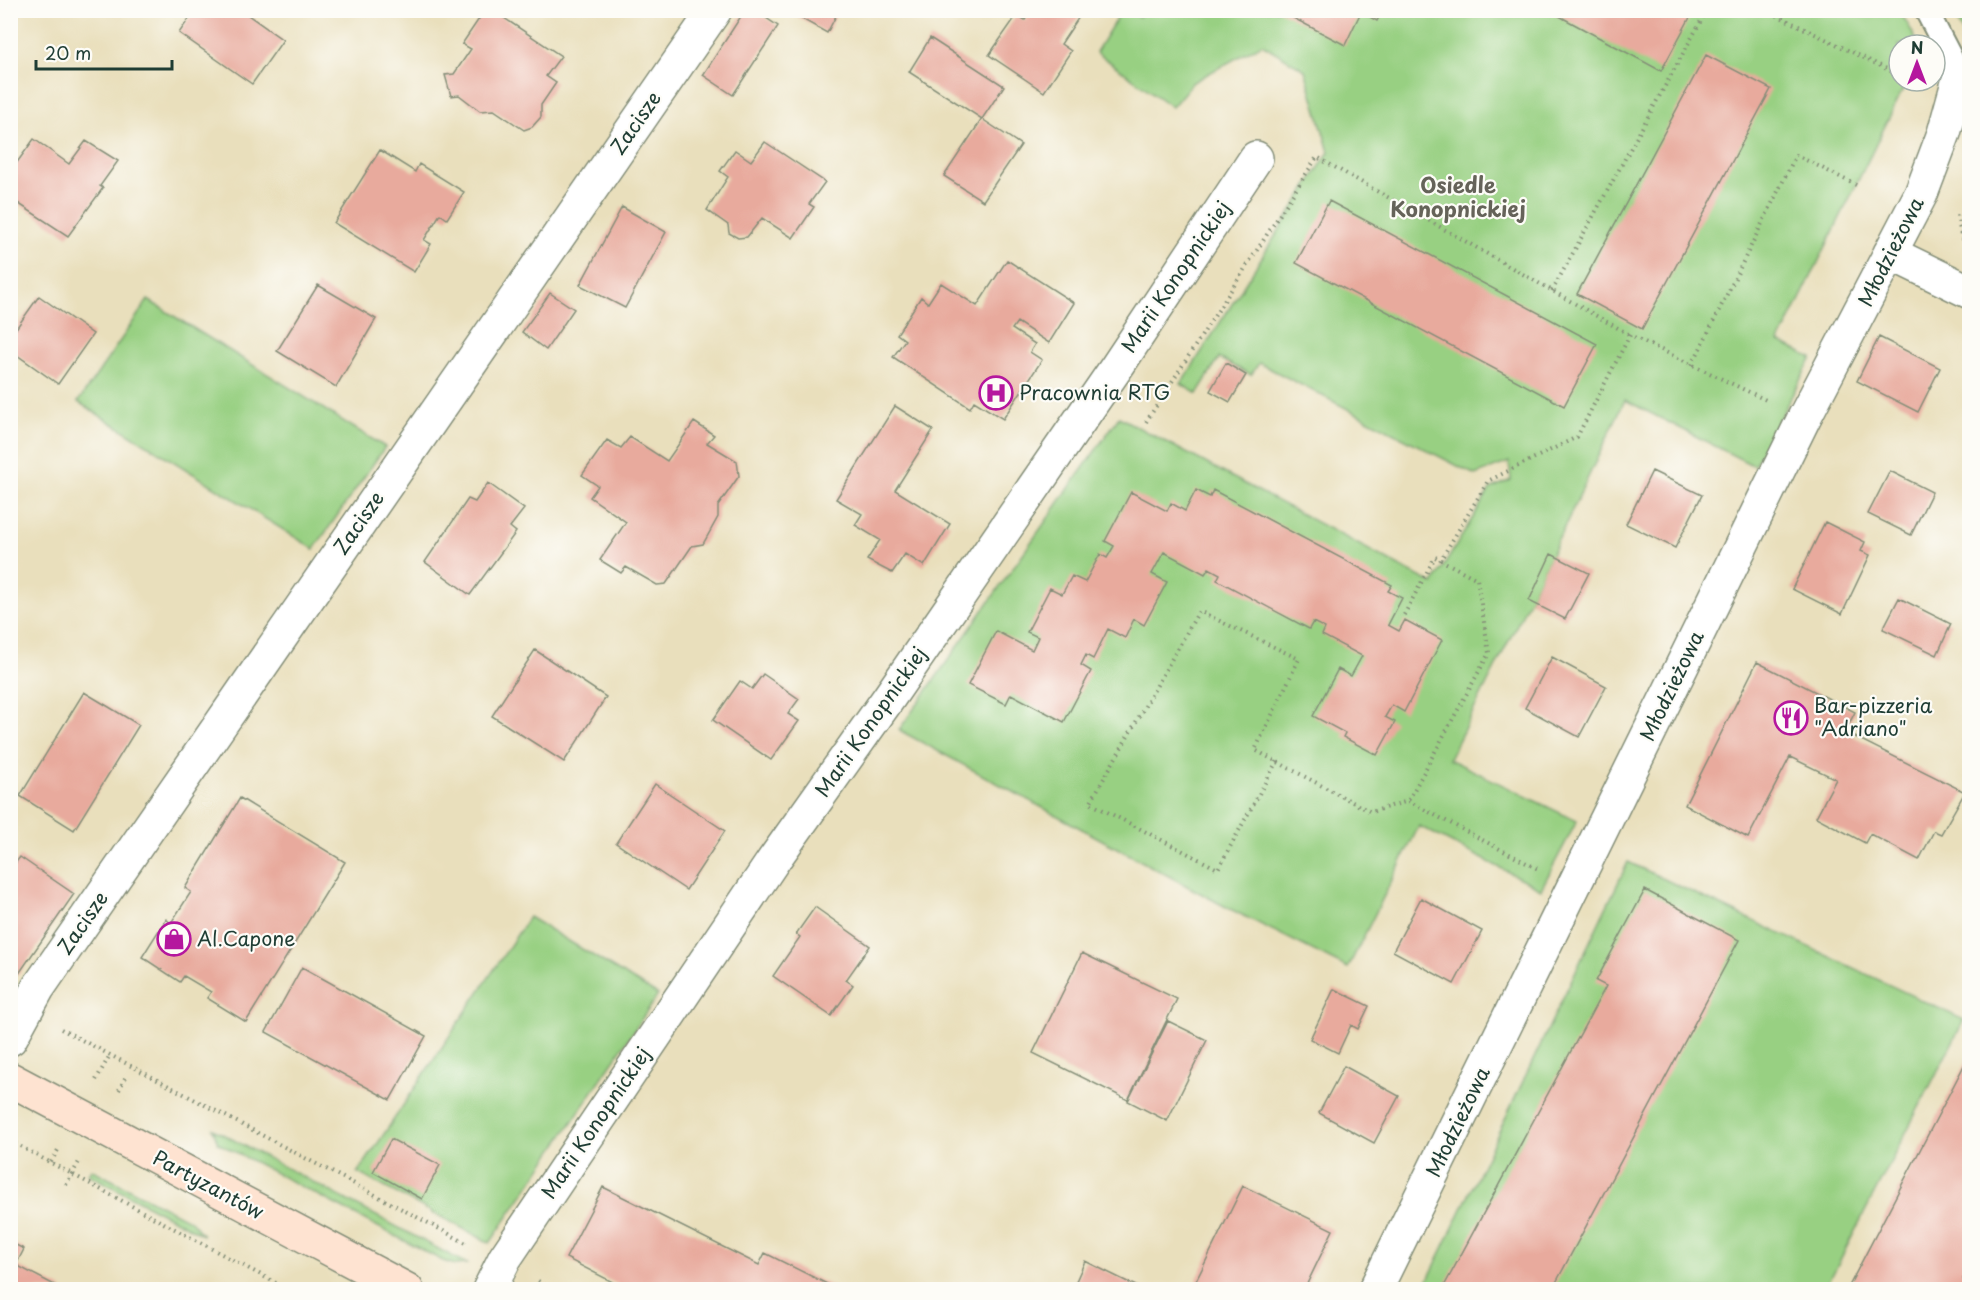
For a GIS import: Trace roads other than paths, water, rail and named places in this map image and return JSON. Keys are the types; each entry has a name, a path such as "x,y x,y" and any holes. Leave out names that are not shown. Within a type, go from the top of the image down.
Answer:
{"main road":[{"name":"Partyzantów","path":"10,1079 407,1290"}],"street":[{"name":"Zacisze","path":"10,1039 38,988 715,10"},
{"name":"Młodzieżowa","path":"1375,1290 1804,418 1921,194 1934,163 1959,79"},
{"name":"Marii Konopnickiej","path":"496,1276 767,871 1116,368 1256,158"},
{"path":"1890,253 1970,292"}],"lane":[{"path":"1926,10 1952,58 1959,79"}],"place":[{"name":"Pracownia RTG","path":"996,393"},
{"name":"Bar-pizzeria \"Adriano\"","path":"1791,718"},
{"name":"Al.Capone","path":"174,939"}],"district":[{"name":"Osiedle Konopnickiej","path":"1458,198"}]}
